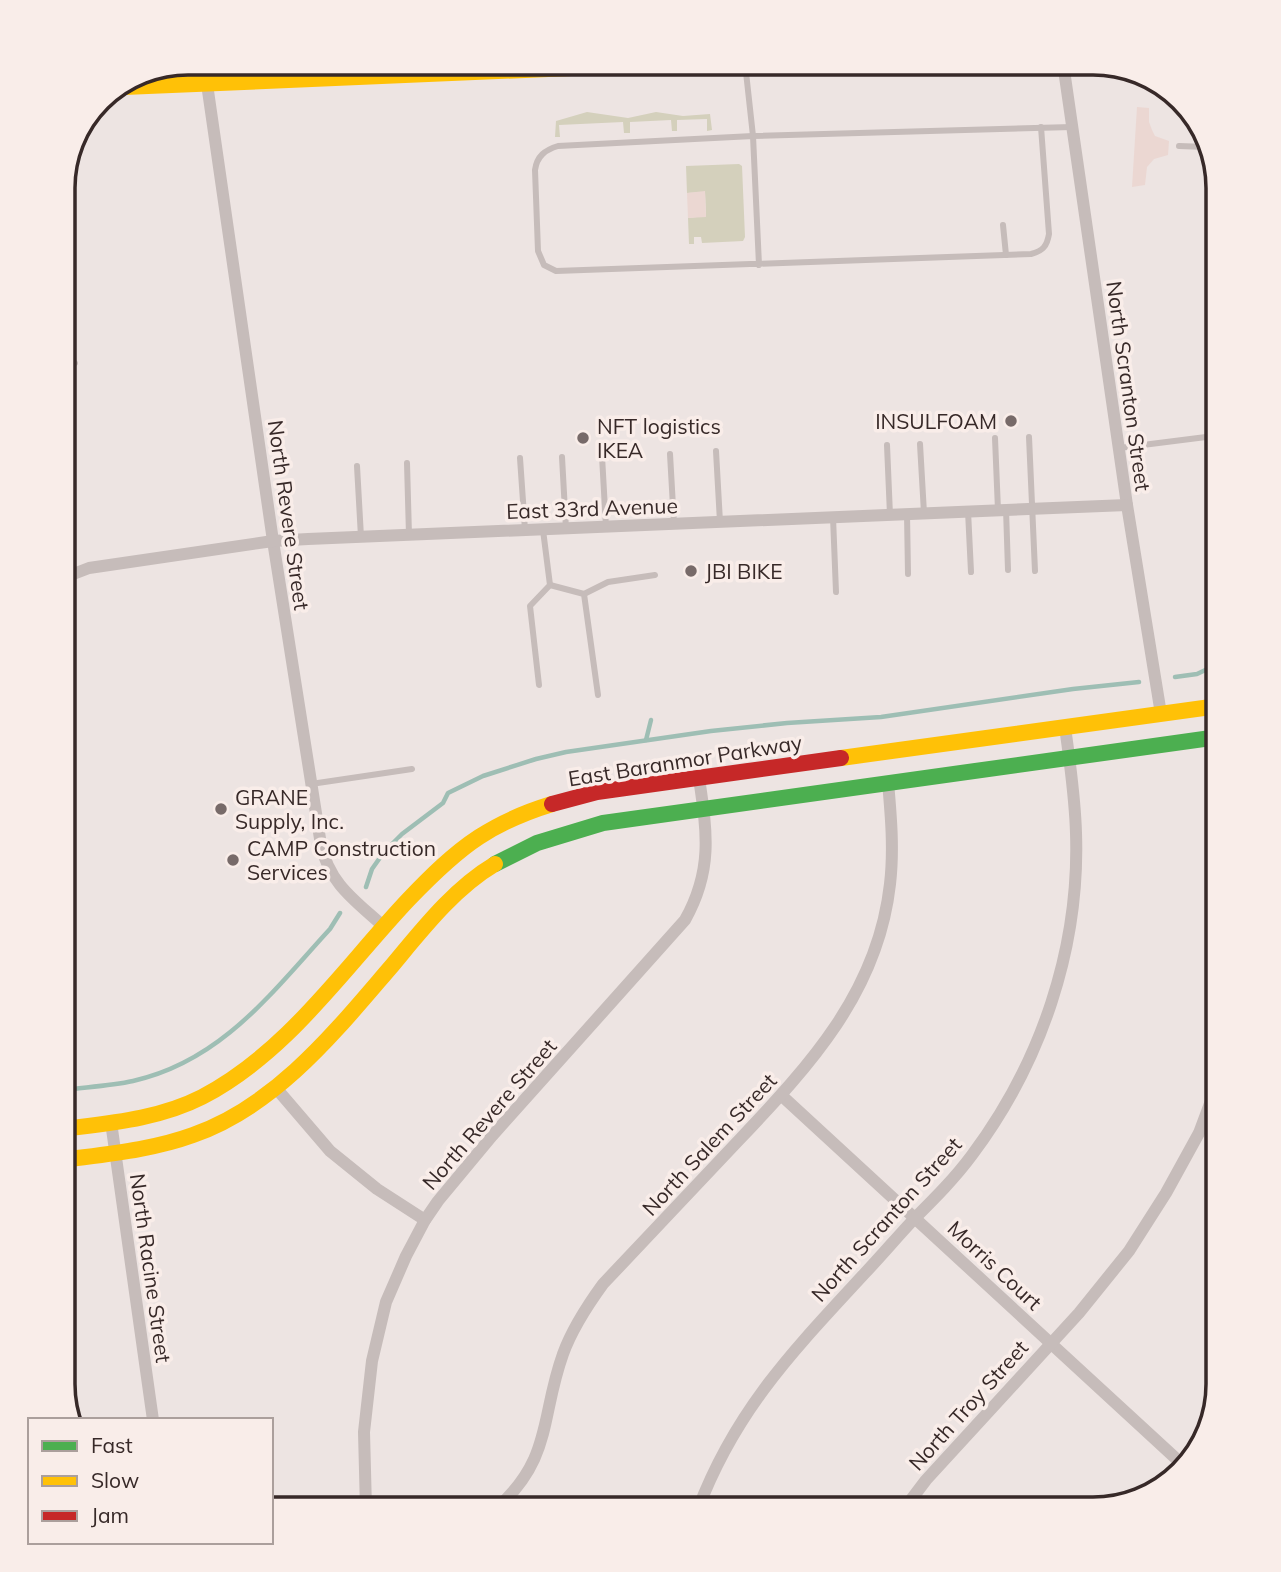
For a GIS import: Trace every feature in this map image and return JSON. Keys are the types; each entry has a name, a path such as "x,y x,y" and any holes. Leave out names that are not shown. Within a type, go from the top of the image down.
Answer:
{"street":[{"path":"140,86 413,75"},
{"name":"North Scranton Street","path":"1065,75 1127,505 1161,713"},
{"name":"North Revere Street","path":"207,84 273,541 326,866 341,888 384,927"},
{"name":"East 33rd Avenue","path":"75,573 89,568 273,541 1127,505"},
{"name":"East Baranmor Parkway","path":"75,1127 153,1115 179,1107 200,1099 241,1075 293,1027 426,880 450,858 509,820 534,810 597,792 1206,707"},
{"name":"North Scranton Street","path":"703,1497 722,1452 758,1395 817,1325 955,1176 987,1134 1022,1074 1052,1003 1067,946 1075,884 1076,835 1065,727"},
{"path":"75,1158 160,1145 213,1127 276,1088 316,1049 451,900 498,862 545,839 603,823 1206,739"},
{"name":"North Revere Street","path":"366,1497 365,1432 372,1361 387,1302 406,1256 438,1201 492,1136 685,920 695,903 705,869 706,838 699,778"},
{"name":"North Salem Street","path":"507,1497 525,1478 538,1452 563,1353 587,1306 603,1284 781,1095 819,1051 848,1008 876,945 890,883 892,824 888,782"},
{"path":"276,1088 330,1151 377,1189 425,1220"},
{"name":"Morris Court","path":"781,1095 1177,1459"},
{"name":"North Troy Street","path":"913,1497 1106,1280 1154,1213 1199,1133 1206,1114"},
{"name":"North Racine Street","path":"111,1122 153,1418"}],"lane":[{"path":"746,75 753,136 759,265"},
{"path":"1041,127 1049,223 1048,241 1041,252 556,271 544,265 538,250 535,170 539,158 549,148 753,136 1041,127 1072,127"},
{"path":"1179,146 1198,147"},
{"path":"1003,225 1006,255"},
{"path":"1029,437 1035,571"},
{"path":"1119,448 1206,437"},
{"path":"995,438 1008,570"},
{"path":"920,444 924,513"},
{"path":"887,445 890,514"},
{"path":"716,451 720,522"},
{"path":"670,454 674,524"},
{"path":"602,456 606,527"},
{"path":"562,457 566,529"},
{"path":"520,458 525,530"},
{"path":"407,463 409,535"},
{"path":"358,466 360,537"},
{"path":"968,511 971,572"},
{"path":"907,514 908,574"},
{"path":"833,517 836,592"},
{"path":"539,685 530,607 550,585 543,530"},
{"path":"550,585 584,594 608,582 655,575"},
{"path":"584,594 598,695"},
{"path":"311,784 412,769"}],"shaded area":[{"path":"188,75 263,75 159,79"},
{"path":"1137,107 1149,108 1149,122 1155,136 1169,141 1168,155 1154,159 1147,167 1145,185 1132,187"},
{"path":"587,112 628,118 656,112 683,116 710,114 712,130 707,131 707,119 677,120 677,131 672,131 671,120 630,122 630,133 624,133 623,122 559,125 560,137 555,137 556,121"},
{"path":"686,166 742,166 743,241 702,243 701,237 694,237 694,244 689,244 688,218 706,216 705,192 687,193"},
{"path":"705,191 706,217 688,218 687,193"}],"waterway":[{"path":"1175,677 1197,674 1206,670"},
{"path":"366,887 372,869 384,852 402,834 443,803 448,793 483,776 536,759 566,752 711,731 881,717 1139,682"},
{"path":"646,740 651,720"},
{"path":"75,1089 133,1081 165,1071 193,1058 219,1041 266,1000 330,929 340,913"}],"traffic: fast":[{"path":"495,864 537,843 603,823 1206,739"}],"traffic: slow":[{"path":"140,86 406,75"},
{"path":"841,758 1206,708"},
{"path":"75,1128 134,1119 169,1110 202,1097 233,1078 288,1033 408,900 451,858 496,827 552,804"},
{"path":"75,1158 129,1151 177,1140 223,1122 251,1106 302,1065 348,1017 438,911 465,886 495,864"}],"traffic: jam":[{"path":"552,804 597,792 841,758"}],"place":[{"name":"INSULFOAM","path":"1011,421"},
{"name":"NFT logistics IKEA","path":"583,438"},
{"name":"JBI BIKE","path":"691,571"},
{"name":"GRANE Supply, Inc.","path":"221,809"},
{"name":"CAMP Construction Services","path":"233,860"}]}
